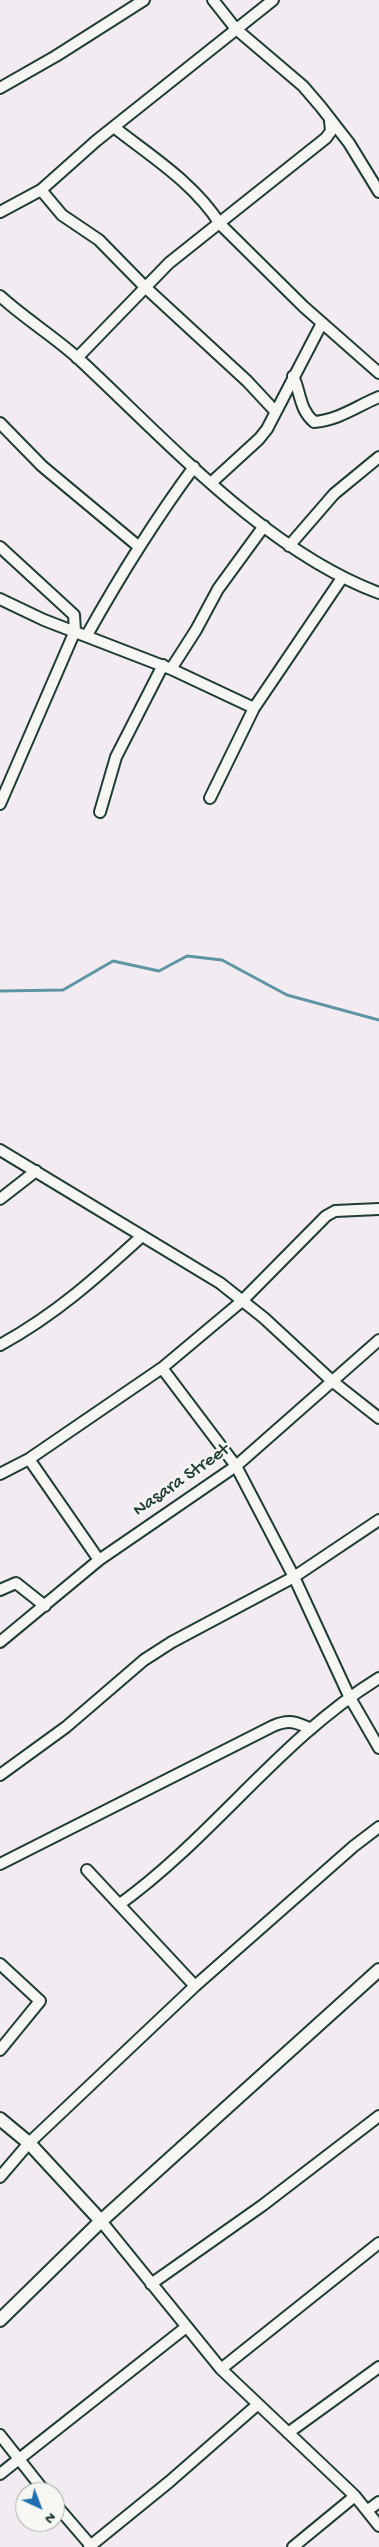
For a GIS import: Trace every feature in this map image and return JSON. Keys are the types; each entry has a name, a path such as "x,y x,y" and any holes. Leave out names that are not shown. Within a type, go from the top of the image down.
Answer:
{"street":[{"path":"0,88 56,56 144,0"},
{"path":"214,0 236,29 303,86 349,143 379,192"},
{"path":"0,212 41,190 96,141 115,128 273,0"},
{"path":"78,358 169,263 326,138 331,131 330,121"},
{"path":"115,128 180,178 206,205 220,224 322,323 379,372"},
{"path":"41,190 62,215 99,240 145,287 248,381 275,411"},
{"path":"0,296 78,358 194,467 289,546 342,578 378,591"},
{"path":"212,482 259,439 322,323"},
{"path":"294,376 301,405 314,422 326,421 349,414 379,397"},
{"path":"0,423 42,466 138,546"},
{"path":"289,546 334,494 379,458"},
{"path":"87,635 138,546 194,467"},
{"path":"100,812 116,757 167,667 218,589 264,526"},
{"path":"0,547 74,615 75,631 0,804"},
{"path":"210,798 254,708 342,578"},
{"path":"0,599 44,620 167,667 254,708"},
{"path":"0,1150 220,1284 264,1318 332,1382 379,1418"},
{"path":"0,1199 36,1171"},
{"path":"0,1474 29,1459 162,1368 242,1301 326,1216 335,1211 379,1209"},
{"path":"0,1345 32,1328 67,1304 142,1236"},
{"name":"Nasara Street","path":"0,1642 99,1560 236,1466 379,1340"},
{"path":"162,1368 236,1466 294,1578 349,1696 379,1748"},
{"path":"29,1459 99,1560"},
{"path":"0,1775 66,1727 144,1660 172,1642 294,1578 379,1520"},
{"path":"0,1590 16,1583 45,1606"},
{"path":"120,1904 183,1852 311,1729 349,1696 379,1678"},
{"path":"0,1864 279,1723 293,1720 311,1729"},
{"path":"0,2177 30,2143 195,1986 354,1846 379,1827"},
{"path":"87,1870 195,1986"},
{"path":"0,2050 40,2001 1,1967"},
{"path":"0,2320 101,2221 379,1970"},
{"path":"151,2284 263,2205 379,2116"},
{"path":"0,2119 30,2143 101,2221 185,2328 222,2370 355,2496 379,2526"},
{"path":"222,2370 379,2243"},
{"path":"0,2474 185,2328"},
{"path":"288,2433 379,2368"},
{"path":"65,2516 90,2546 169,2482 257,2405"},
{"path":"0,2435 37,2482"},
{"path":"293,2547 355,2496"},
{"path":"368,2510 379,2502"}],"waterway":[{"path":"0,991 63,990 113,961 159,971 187,956 222,960 287,995 379,1020"}]}
